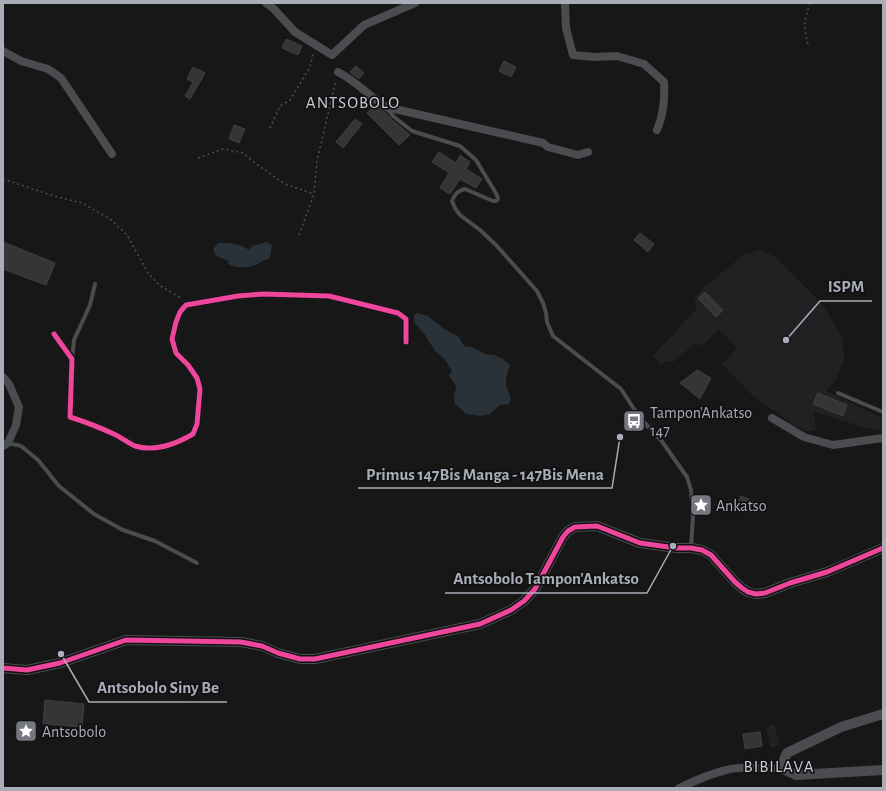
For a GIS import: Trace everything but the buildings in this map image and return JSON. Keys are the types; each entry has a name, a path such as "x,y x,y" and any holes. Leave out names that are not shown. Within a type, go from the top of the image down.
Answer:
{"street":[{"path":"266,3 273,8 295,32 315,46 332,55 364,25 415,3"},
{"path":"565,3 566,28 573,56 617,56 644,64 664,82 665,97 662,118 657,130"},
{"path":"3,51 20,61 48,69 61,78 112,154"},
{"path":"338,72 359,85 372,98 386,107 543,143 548,147 578,155 588,152"},
{"path":"54,334 72,359 70,417 92,424 134,445 147,448 160,448 186,438 193,434 197,424 200,389 197,378 176,352 172,339 180,312 186,305 238,296 263,294 329,296 398,313 406,319 406,342"},
{"path":"3,377 9,384 19,407 16,425 6,445"},
{"path":"772,418 804,437 833,445 883,438"},
{"path":"3,668 27,670 60,663 126,640 241,642 262,646 278,653 300,658 324,658 480,624 511,610 524,601 536,589 563,537 568,531 575,528 597,526 640,543 702,550 712,556 735,582 748,592 756,594 765,593 790,583 827,572 883,548"},
{"path":"782,769 786,753 841,727 883,714"},
{"path":"679,788 727,770 754,768 782,769 796,775 883,770"}],"lane":[{"path":"386,107 393,116 412,131 460,146 476,160 497,195 498,200 493,201 465,189 459,190 452,201 454,208 460,215 480,230 496,245 537,291 543,303 547,322 553,336 621,389 640,418 661,440 687,477 691,490 693,517 691,548"},
{"path":"72,359 74,340 90,305 95,284"},
{"path":"838,393 883,412"},
{"path":"6,445 21,446 38,460 59,486 94,514 123,530 155,541 197,563"}],"path":[{"path":"808,44 804,28 805,18 810,3"},
{"path":"270,128 280,106 290,100 310,67 315,46"},
{"path":"300,235 314,194 317,161 338,72"},
{"path":"198,158 223,150 243,153 284,184 314,194"},
{"path":"3,179 54,196 82,203 110,219 127,235 148,273 159,285 180,296 186,305"}],"shaded area":[{"path":"266,242 272,245 270,256 267,260 264,260 256,265 246,267 235,267 227,263 229,261 216,256 213,249 218,243 226,243 238,245 249,250 252,246"},
{"path":"760,250 776,257 822,304 843,338 844,359 836,380 826,391 883,418 883,431 866,428 814,412 816,430 806,431 793,425 752,395 722,364 737,349 719,329 701,347 697,342 673,362 666,361 662,366 653,356 697,308 694,299 703,288 745,254"},
{"path":"417,313 428,316 444,329 459,337 464,346 472,347 485,354 494,355 503,359 510,365 506,382 511,398 509,404 500,405 490,414 481,416 466,414 455,404 454,397 456,386 449,376 452,371 444,358 435,351 425,335 414,322 414,315"},
{"path":"774,724 779,745 771,748 766,728"}],"cycle path":[{"path":"54,334 72,359 70,417 110,432 135,446 143,448 165,446 186,438 193,434 197,424 200,389 197,378 188,365 176,353 172,339 180,312 186,305 238,296 263,294 329,296 398,313 406,319 406,342"},
{"path":"3,668 27,670 60,663 126,640 241,642 262,646 278,653 300,659 315,659 480,624 511,610 524,601 535,589 563,537 568,531 575,527 597,526 640,543 702,550 711,555 742,588 748,592 756,594 765,593 790,583 827,572 883,548"}],"place":[{"name":"ISPM","path":"786,340"},
{"name":"Tampon'Ankatso 147","path":"634,421"},
{"name":"Primus 147Bis Manga - 147Bis Mena","path":"620,437"},
{"name":"Ankatso","path":"701,505"},
{"name":"Antsobolo Tampon'Ankatso","path":"673,546"},
{"name":"Antsobolo Siny Be","path":"61,654"},
{"name":"Antsobolo","path":"26,731"}],"district":[{"name":"ANTSOBOLO","path":"353,102"},
{"name":"BIBILAVA","path":"779,766"}]}
